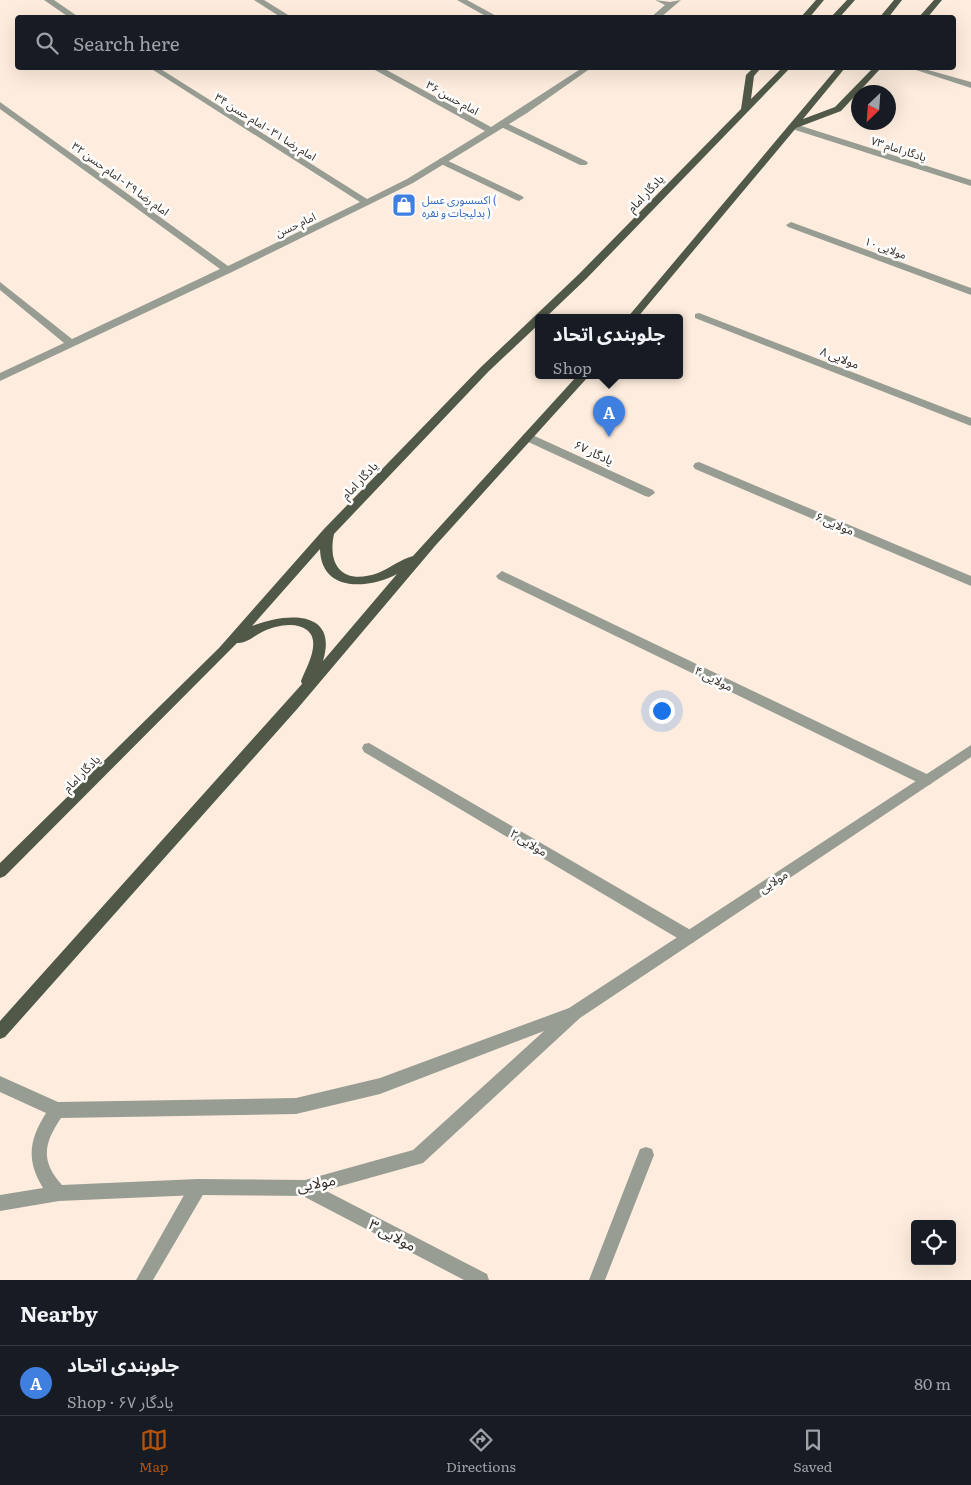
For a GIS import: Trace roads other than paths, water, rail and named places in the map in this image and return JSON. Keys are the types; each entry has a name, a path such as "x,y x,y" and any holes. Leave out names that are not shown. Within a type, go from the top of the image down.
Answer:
{"main road":[{"path":"807,15 820,0"},
{"path":"837,15 851,0"},
{"path":"886,15 898,0"},
{"path":"925,15 938,0"},
{"path":"744,112 750,75 754,70"},
{"name":"یادگار امام","path":"543,314 583,276 784,70"},
{"path":"635,314 839,70"},
{"path":"792,126 838,109 875,70"},
{"name":"یادگار امام","path":"0,872 223,651 328,532 485,369 535,322"},
{"path":"0,1032 580,379"},
{"path":"328,532 325,549 328,562 334,572 348,580 364,580 381,576 421,556"},
{"path":"223,651 265,624 285,619 301,621 315,628 320,640 318,656 312,673 293,704"}],"street":[{"path":"48,0 71,15"},
{"path":"258,0 284,15"},
{"path":"461,0 490,15"},
{"path":"659,0 674,3"},
{"path":"658,15 674,3"},
{"name":"امام رضا ۳۱ - امام حسن ۳۴","path":"157,70 367,203"},
{"name":"امام حسن ۳۶","path":"382,70 491,131"},
{"name":"امام حسن","path":"0,377 228,270 410,181 584,70"},
{"path":"921,70 971,85"},
{"name":"امام رضا ۲۹ - امام حسن ۳۲","path":"0,105 228,270"},
{"path":"502,124 583,163"},
{"name":"یادگار امام ۷۳","path":"792,126 971,183"},
{"path":"442,161 519,198"},
{"name":"مولایی ۱۰","path":"791,225 971,292"},
{"path":"0,285 72,344"},
{"name":"مولایی ۸","path":"699,316 971,422"},
{"name":"یادگار ۶۷","path":"528,437 649,493"},
{"name":"مولایی ۶","path":"699,466 971,581"},
{"name":"مولایی ۴","path":"502,576 926,780"},
{"name":"مولایی ۲","path":"369,748 689,937"},
{"name":"مولایی","path":"0,1203 59,1193 198,1187 305,1188 417,1157 575,1012 971,750"},
{"name":"مولایی","path":"0,1084 57,1110 296,1106 380,1086 575,1012"},
{"path":"57,1110 46,1126 39,1145 39,1164 46,1181 59,1193"},
{"path":"597,1280 646,1155"},
{"path":"144,1280 198,1187"},
{"name":"مولایی ۳","path":"305,1188 481,1280"}],"place":[{"name":"اکسسوری عسل ( بدلیجات و نقره )","path":"404,205"},
{"name":"جلوبندی اتحاد","path":"609,437"}]}
